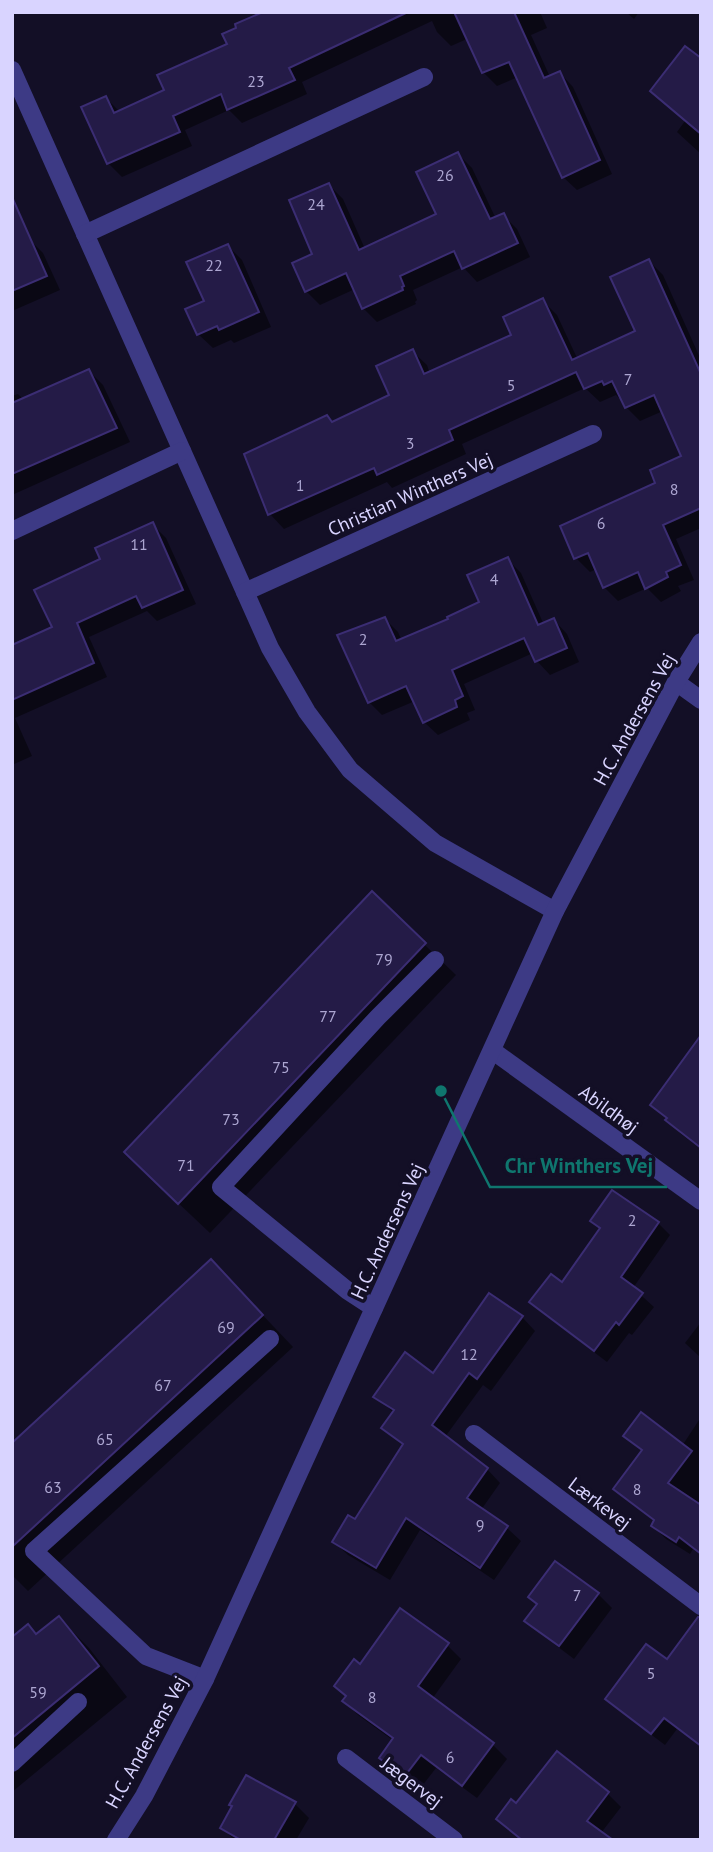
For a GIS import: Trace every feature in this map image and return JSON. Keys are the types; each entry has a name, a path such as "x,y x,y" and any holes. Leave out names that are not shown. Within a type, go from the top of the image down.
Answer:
{"street":[{"path":"12,70 18,97 85,234 270,648 307,712 350,770 435,844 555,911"},
{"path":"85,234 425,77"},
{"name":"Christian Winthers Vej","path":"245,592 593,434"},
{"path":"12,531 182,451"},
{"name":"H.C. Andersens Vej","path":"116,1840 144,1796 205,1679 555,911 676,681 701,642"},
{"path":"676,681 701,700"},
{"path":"374,1308 348,1291 221,1187 378,1017 435,960"},
{"name":"Abildhøj","path":"493,1051 701,1201"},
{"path":"205,1679 146,1656 34,1551 270,1339"},
{"name":"Lærkevej","path":"474,1434 701,1606"},
{"path":"12,1763 78,1702"},
{"name":"Jægervej","path":"346,1758 453,1840"}],"building":[{"path":"263,12 408,12 289,68 295,80 227,110 221,94 173,116 180,132 107,164 81,107 106,96 114,113 164,90 157,75 227,44 222,34 236,28 235,24"},
{"path":"454,12 514,12 544,78 560,71 600,160 562,178 509,62 482,73"},
{"path":"685,46 701,58 701,134 650,91"},
{"path":"458,152 490,219 504,213 518,243 462,269 454,251 400,276 403,290 362,309 346,273 305,292 292,263 312,254 289,200 329,183 359,250 436,214 416,172"},
{"path":"12,197 47,276 12,291"},
{"path":"228,244 259,312 219,330 217,326 197,335 185,309 204,301 186,262"},
{"path":"649,259 701,374 701,508 663,525 681,565 666,572 668,577 645,589 638,572 603,588 588,553 574,559 560,526 655,483 650,470 681,456 654,395 625,408 612,381 604,385 602,381 584,389 576,372 449,430 453,440 377,475 374,468 268,515 244,454 327,415 332,422 389,395 376,366 413,349 424,374 511,335 503,317 543,298 572,360 635,331 610,277"},
{"path":"89,369 117,428 12,474 12,403"},
{"path":"153,522 183,590 142,608 136,596 77,623 94,663 12,700 12,645 52,627 34,590 100,559 95,548"},
{"path":"508,557 538,625 554,618 567,648 535,662 524,638 452,670 463,696 455,700 457,707 423,723 406,686 368,703 337,635 385,617 396,641 448,619 447,617 479,602 467,575"},
{"path":"372,891 426,943 178,1204 124,1152"},
{"path":"701,1035 701,1148 650,1105"},
{"path":"612,1190 659,1222 621,1277 643,1293 619,1325 616,1322 594,1351 529,1302 551,1274 562,1282 600,1228 590,1221"},
{"path":"211,1259 263,1315 12,1547 12,1443"},
{"path":"489,1293 523,1316 477,1379 469,1373 432,1425 488,1468 467,1498 508,1526 480,1568 406,1518 376,1568 332,1542 348,1515 355,1519 403,1444 381,1428 394,1410 373,1397 405,1352 433,1373"},
{"path":"641,1412 692,1451 668,1483 701,1505 701,1554 679,1537 676,1542 651,1526 654,1520 613,1489 642,1450 623,1436"},
{"path":"555,1561 599,1593 559,1646 524,1621 537,1604 528,1597"},
{"path":"400,1608 449,1643 418,1686 494,1743 462,1786 421,1755 404,1777 379,1758 393,1738 342,1701 346,1696 334,1686 354,1659 360,1664"},
{"path":"59,1616 99,1666 12,1738 12,1637 28,1624 36,1634"},
{"path":"698,1617 701,1617 701,1746 664,1718 651,1734 605,1699 646,1644 667,1659"},
{"path":"557,1751 609,1792 587,1821 613,1840 522,1840 496,1819 511,1799 516,1803"},
{"path":"246,1775 296,1802 274,1840 241,1840 220,1828"}],"place":[{"name":"Chr Winthers Vej","path":"441,1091"}]}
